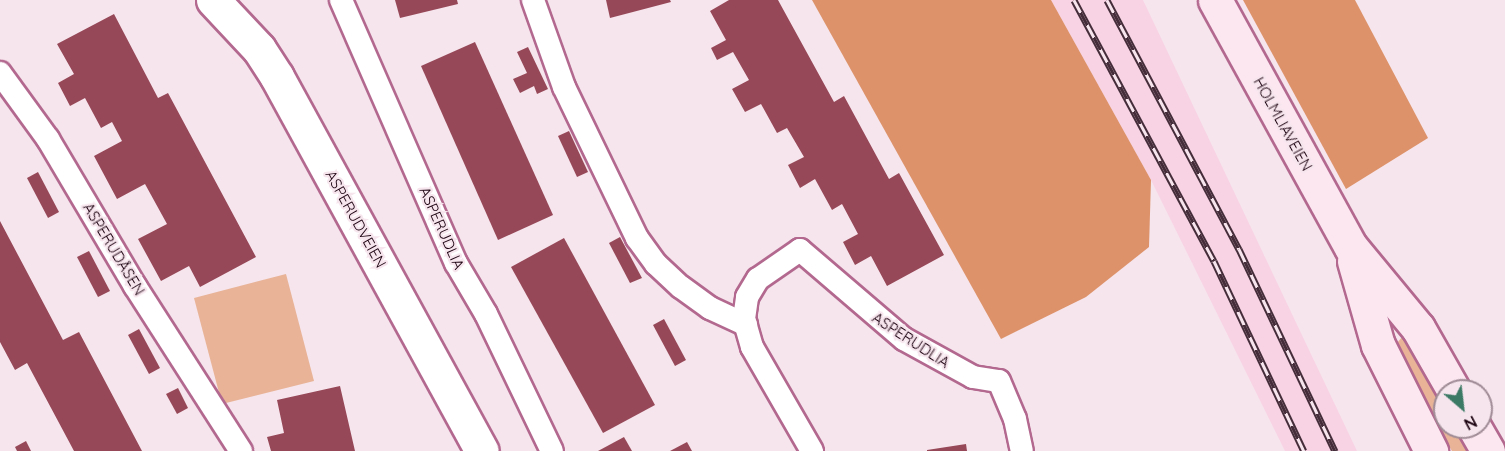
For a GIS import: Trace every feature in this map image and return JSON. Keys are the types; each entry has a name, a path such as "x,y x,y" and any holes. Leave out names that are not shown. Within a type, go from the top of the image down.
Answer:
{"street":[{"name":"ASPERUDVEIEN","path":"213,0 259,49 277,77 482,451"},
{"name":"HOLMLIAVEIEN","path":"1215,0 1351,247 1418,328 1447,379"},
{"name":"HOLMLIAVEIEN","path":"1351,247 1378,345 1431,451"}],"lane":[{"name":"ASPERUDLIA","path":"341,0 456,263 486,314 552,451"},
{"path":"533,0 568,96 637,238 656,264 681,287 710,308 746,325"},
{"name":"ASPERUDÅSEN","path":"0,73 48,139 135,286 241,451"},
{"name":"ASPERUDLIA","path":"812,451 752,347 746,325 747,297 758,279 800,250 904,339 974,378 999,381 1015,419 1022,451"},
{"name":"ASPERUDÅSEN","path":"226,426 228,451"}],"shaded area":[{"path":"812,0 1051,0 1151,180 1149,247 1086,297 1001,339"},
{"path":"1051,0 1143,0 1357,451 1285,451 1151,180"},
{"path":"1243,0 1355,0 1428,138 1346,189"},
{"path":"286,274 314,381 222,404 194,298"},
{"path":"1402,337 1409,339 1433,382 1433,420 1418,395 1397,343"},
{"path":"1445,439 1464,439 1471,451 1452,451"}],"building":[{"path":"395,0 457,0 458,4 400,18"},
{"path":"606,0 670,0 671,2 610,18"},
{"path":"729,0 778,0 834,102 844,96 889,179 899,173 944,255 887,286 871,256 855,265 843,242 858,234 842,204 832,210 815,179 800,188 788,165 804,157 787,128 777,133 761,104 745,112 732,89 749,80 733,52 717,60 711,48 726,40 710,11"},
{"path":"114,14 158,98 168,93 256,257 200,287 189,266 161,281 138,239 167,224 145,184 117,199 94,156 122,141 112,122 101,128 85,98 70,106 58,83 74,74 57,44"},
{"path":"475,42 553,215 498,240 421,66"},
{"path":"528,47 548,89 537,94 534,86 520,93 513,79 527,73 517,52"},
{"path":"569,131 588,172 577,177 558,136"},
{"path":"38,172 59,212 48,218 27,178"},
{"path":"0,221 63,340 79,332 142,451 74,451 27,363 15,370 0,342"},
{"path":"620,237 642,278 630,283 609,243"},
{"path":"564,238 655,405 603,433 511,267"},
{"path":"89,251 110,291 98,297 77,257"},
{"path":"664,319 686,360 675,366 653,325"},
{"path":"139,329 160,368 149,374 128,335"},
{"path":"340,386 355,451 271,451 267,437 284,433 277,400"},
{"path":"178,388 188,408 177,414 166,394"},
{"path":"624,437 632,451 598,451"},
{"path":"26,441 31,451 17,451 15,447"},
{"path":"687,442 692,451 670,451"},
{"path":"966,444 967,451 927,451 927,450"}],"railway":[{"path":"1074,0 1214,261 1304,451"},
{"path":"1107,0 1239,249 1335,451"}]}
